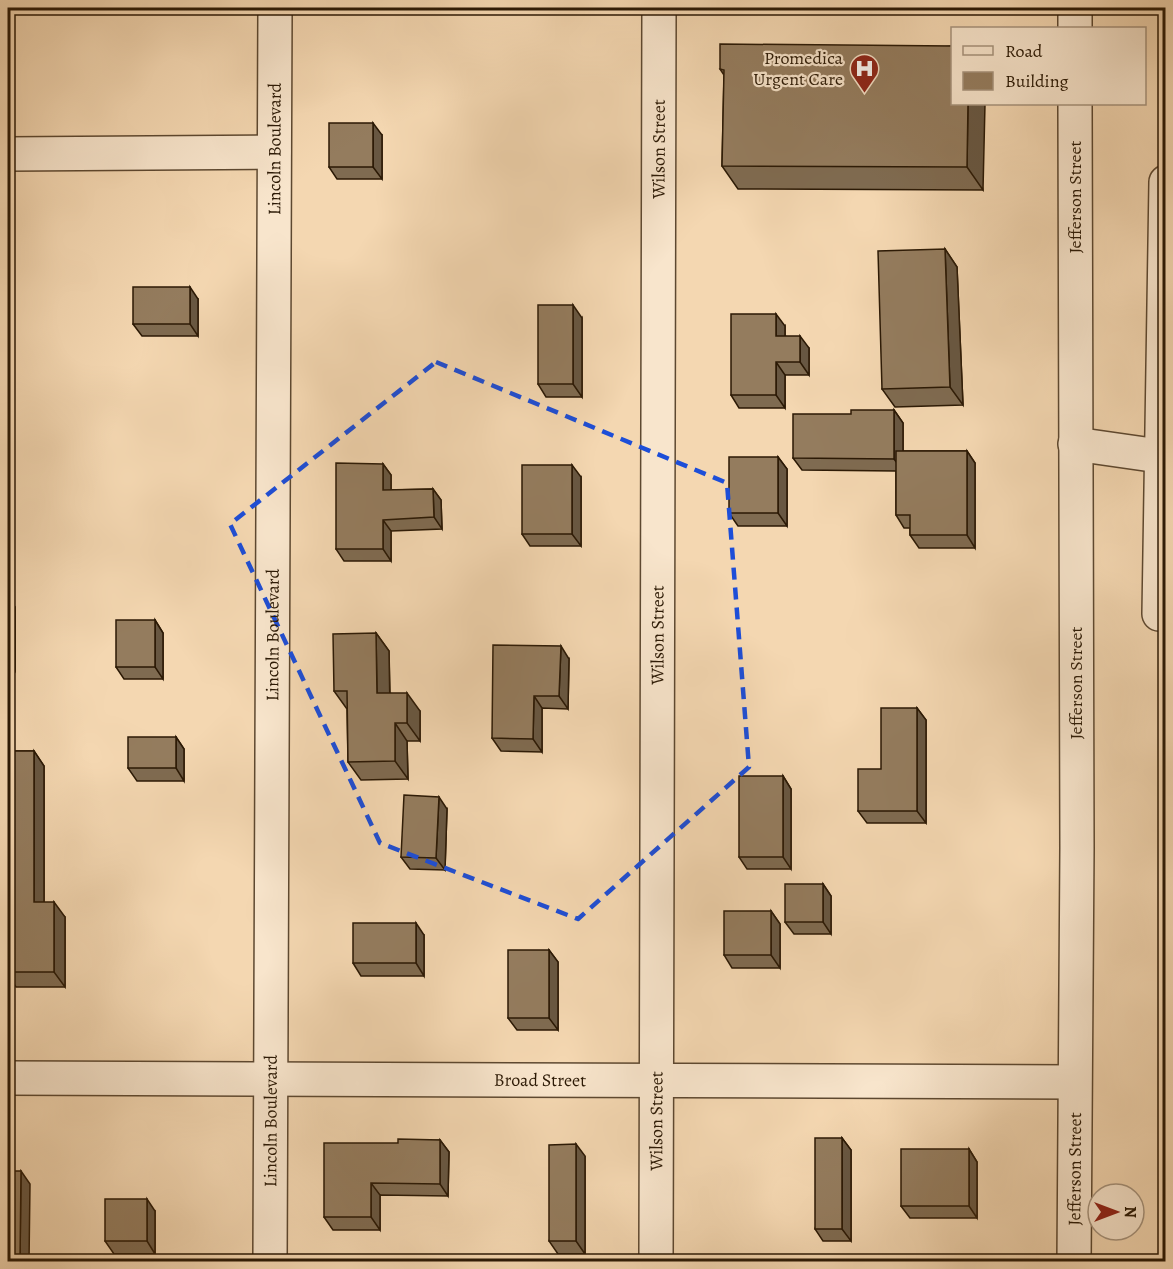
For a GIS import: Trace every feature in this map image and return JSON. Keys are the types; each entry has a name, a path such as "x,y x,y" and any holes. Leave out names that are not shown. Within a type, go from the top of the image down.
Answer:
{"street":[{"name":"Lincoln Boulevard","path":"270,1262 275,8"},
{"name":"Wilson Street","path":"656,1262 659,8"},
{"path":"1075,8 1075,27"},
{"name":"Jefferson Street","path":"1074,1262 1077,848 1075,105"},
{"path":"8,154 274,152"},
{"path":"1166,182 1159,614 1166,614"},
{"path":"1075,444 1110,447 1163,457"},
{"name":"Broad Street","path":"8,1078 656,1078 1074,1082"}],"highlighted area":[{"path":"436,362 727,483 749,767 578,919 380,843 230,524"}],"building":[{"path":"720,44 951,46 951,105 968,105 967,167 722,166 724,70 720,69"},
{"path":"329,123 373,123 373,167 329,167"},
{"path":"945,249 950,387 882,389 878,251"},
{"path":"133,287 190,287 190,324 133,324"},
{"path":"538,305 573,305 573,384 538,384"},
{"path":"731,314 776,314 776,336 800,336 800,362 776,362 776,395 731,395"},
{"path":"851,410 894,410 894,459 793,458 793,414 851,414"},
{"path":"896,451 967,451 967,535 910,535 910,515 896,515"},
{"path":"729,457 778,457 778,513 729,513"},
{"path":"336,463 383,464 383,490 433,489 434,517 383,520 383,549 336,549"},
{"path":"522,465 572,465 572,534 522,534"},
{"path":"116,620 155,620 155,667 116,667"},
{"path":"376,633 377,693 407,693 407,723 395,723 395,761 348,762 347,691 334,691 333,634"},
{"path":"493,645 561,646 559,696 534,696 533,739 492,738"},
{"path":"881,708 917,708 917,811 858,811 858,769 881,769"},
{"path":"128,737 176,737 176,768 128,768"},
{"path":"8,751 34,751 34,902 54,902 54,972 8,972"},
{"path":"739,776 783,776 783,857 739,857"},
{"path":"404,795 439,797 436,858 401,857"},
{"path":"785,884 823,884 823,922 785,922"},
{"path":"724,911 771,911 771,955 724,955"},
{"path":"353,923 416,923 416,963 353,963"},
{"path":"508,950 549,950 549,1018 508,1018"},
{"path":"815,1138 842,1138 842,1229 815,1229"},
{"path":"398,1139 440,1140 440,1184 371,1183 371,1217 324,1217 324,1143 398,1143"},
{"path":"576,1144 576,1241 549,1241 549,1145"},
{"path":"901,1149 969,1149 969,1206 901,1206"},
{"path":"8,1171 21,1171 20,1262 8,1262"},
{"path":"105,1199 147,1199 147,1241 105,1241"}],"place":[{"name":"Promedica Urgent Care","path":"864,94"}]}
